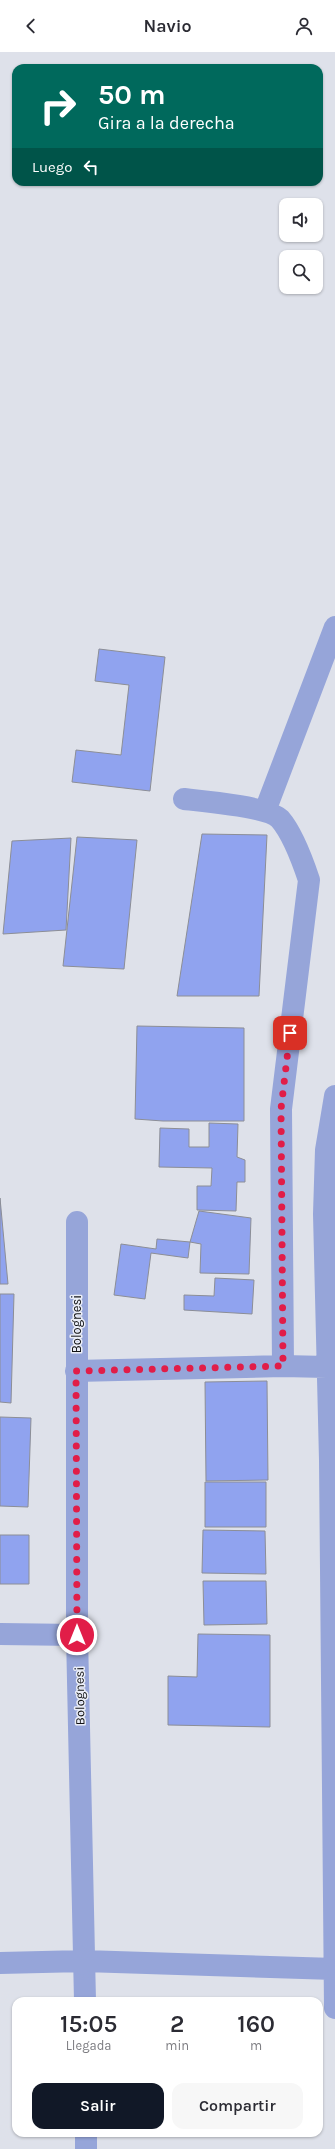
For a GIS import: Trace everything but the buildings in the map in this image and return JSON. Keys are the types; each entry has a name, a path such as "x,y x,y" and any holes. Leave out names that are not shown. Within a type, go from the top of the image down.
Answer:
{"street":[{"path":"265,811 335,627"},
{"path":"184,798 265,811 279,818 300,854 309,880 281,1109 283,1366"},
{"path":"335,1096 326,1150 324,1214 326,1367 330,1460 335,2008"},
{"name":"Bolognesi","path":"76,1222 77,1635 85,1997"},
{"path":"76,1371 283,1366 326,1367"},
{"path":"0,1634 77,1635"},
{"path":"0,1962 84,1961 334,1969"},
{"path":"86,2137 86,2149"}],"route":[{"path":"77,1635 76,1371 283,1366 281,1109 290,1033"}]}
